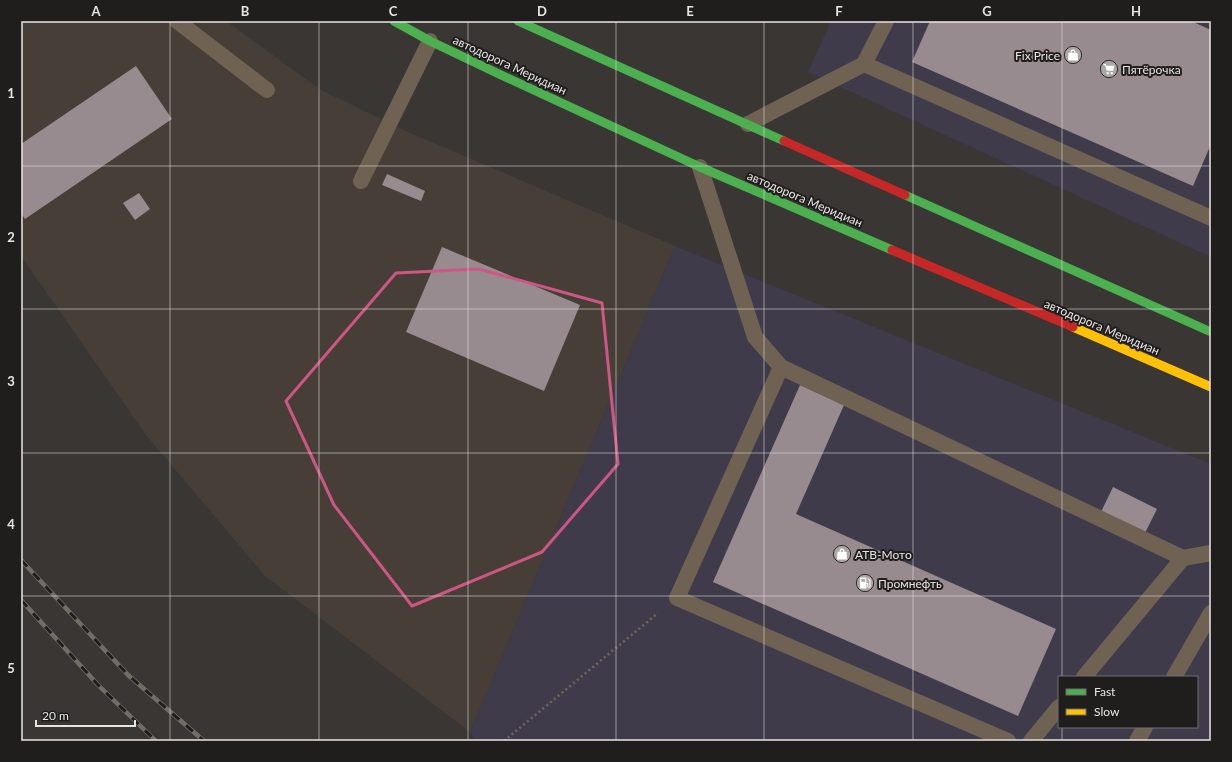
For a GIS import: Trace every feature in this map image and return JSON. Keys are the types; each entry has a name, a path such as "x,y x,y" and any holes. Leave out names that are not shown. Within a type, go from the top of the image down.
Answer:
{"main road":[{"name":"автодорога Меридиан","path":"394,21 430,41 499,74 700,166 1211,387"},
{"path":"518,21 1211,332"}],"lane":[{"path":"177,21 267,90"},
{"path":"748,124 864,64 886,21"},
{"path":"361,181 430,41"},
{"path":"864,64 1211,218"},
{"path":"700,166 755,337 781,367 1183,558 1211,553"},
{"path":"781,367 677,598 1008,741"},
{"path":"1085,676 1183,558"},
{"path":"1175,676 1211,613"},
{"path":"1030,741 1058,708"},
{"path":"1137,741 1144,728"}],"path":[{"path":"504,741 677,598"}],"highlighted area":[{"path":"479,269 602,303 618,464 542,552 412,606 334,505 286,401 396,273"}],"shaded area":[{"path":"21,21 226,21 321,90 408,132 675,246 470,732 265,576 146,435 21,256"},
{"path":"831,21 1211,21 1211,257 808,72"},
{"path":"675,246 1211,464 1211,741 475,741 470,732"}],"building":[{"path":"930,21 1191,21 1211,30 1211,144 1193,186 912,62"},
{"path":"136,66 172,119 25,219 21,213 21,144"},
{"path":"387,174 425,191 421,201 382,185"},
{"path":"139,193 150,209 135,220 123,203"},
{"path":"442,247 580,305 544,391 406,332"},
{"path":"800,385 844,405 796,514 1056,629 1018,716 713,582"},
{"path":"1113,487 1157,509 1145,533 1101,512"}],"railway":[{"path":"21,560 128,675 204,741"},
{"path":"21,600 99,686 156,741"}],"traffic: fast":[{"path":"394,21 430,41 499,74 700,167 892,250"},
{"path":"518,21 784,141"},
{"path":"905,195 1211,332"}],"traffic: slow":[{"path":"1073,327 1211,387"}],"traffic: jam":[{"path":"784,141 905,195"},
{"path":"892,250 1073,327"}],"place":[{"name":"Fix Price","path":"1073,55"},
{"name":"Пятёрочка","path":"1109,69"},
{"name":"АТВ-Мото","path":"842,554"},
{"name":"Промнефть","path":"865,583"}]}
